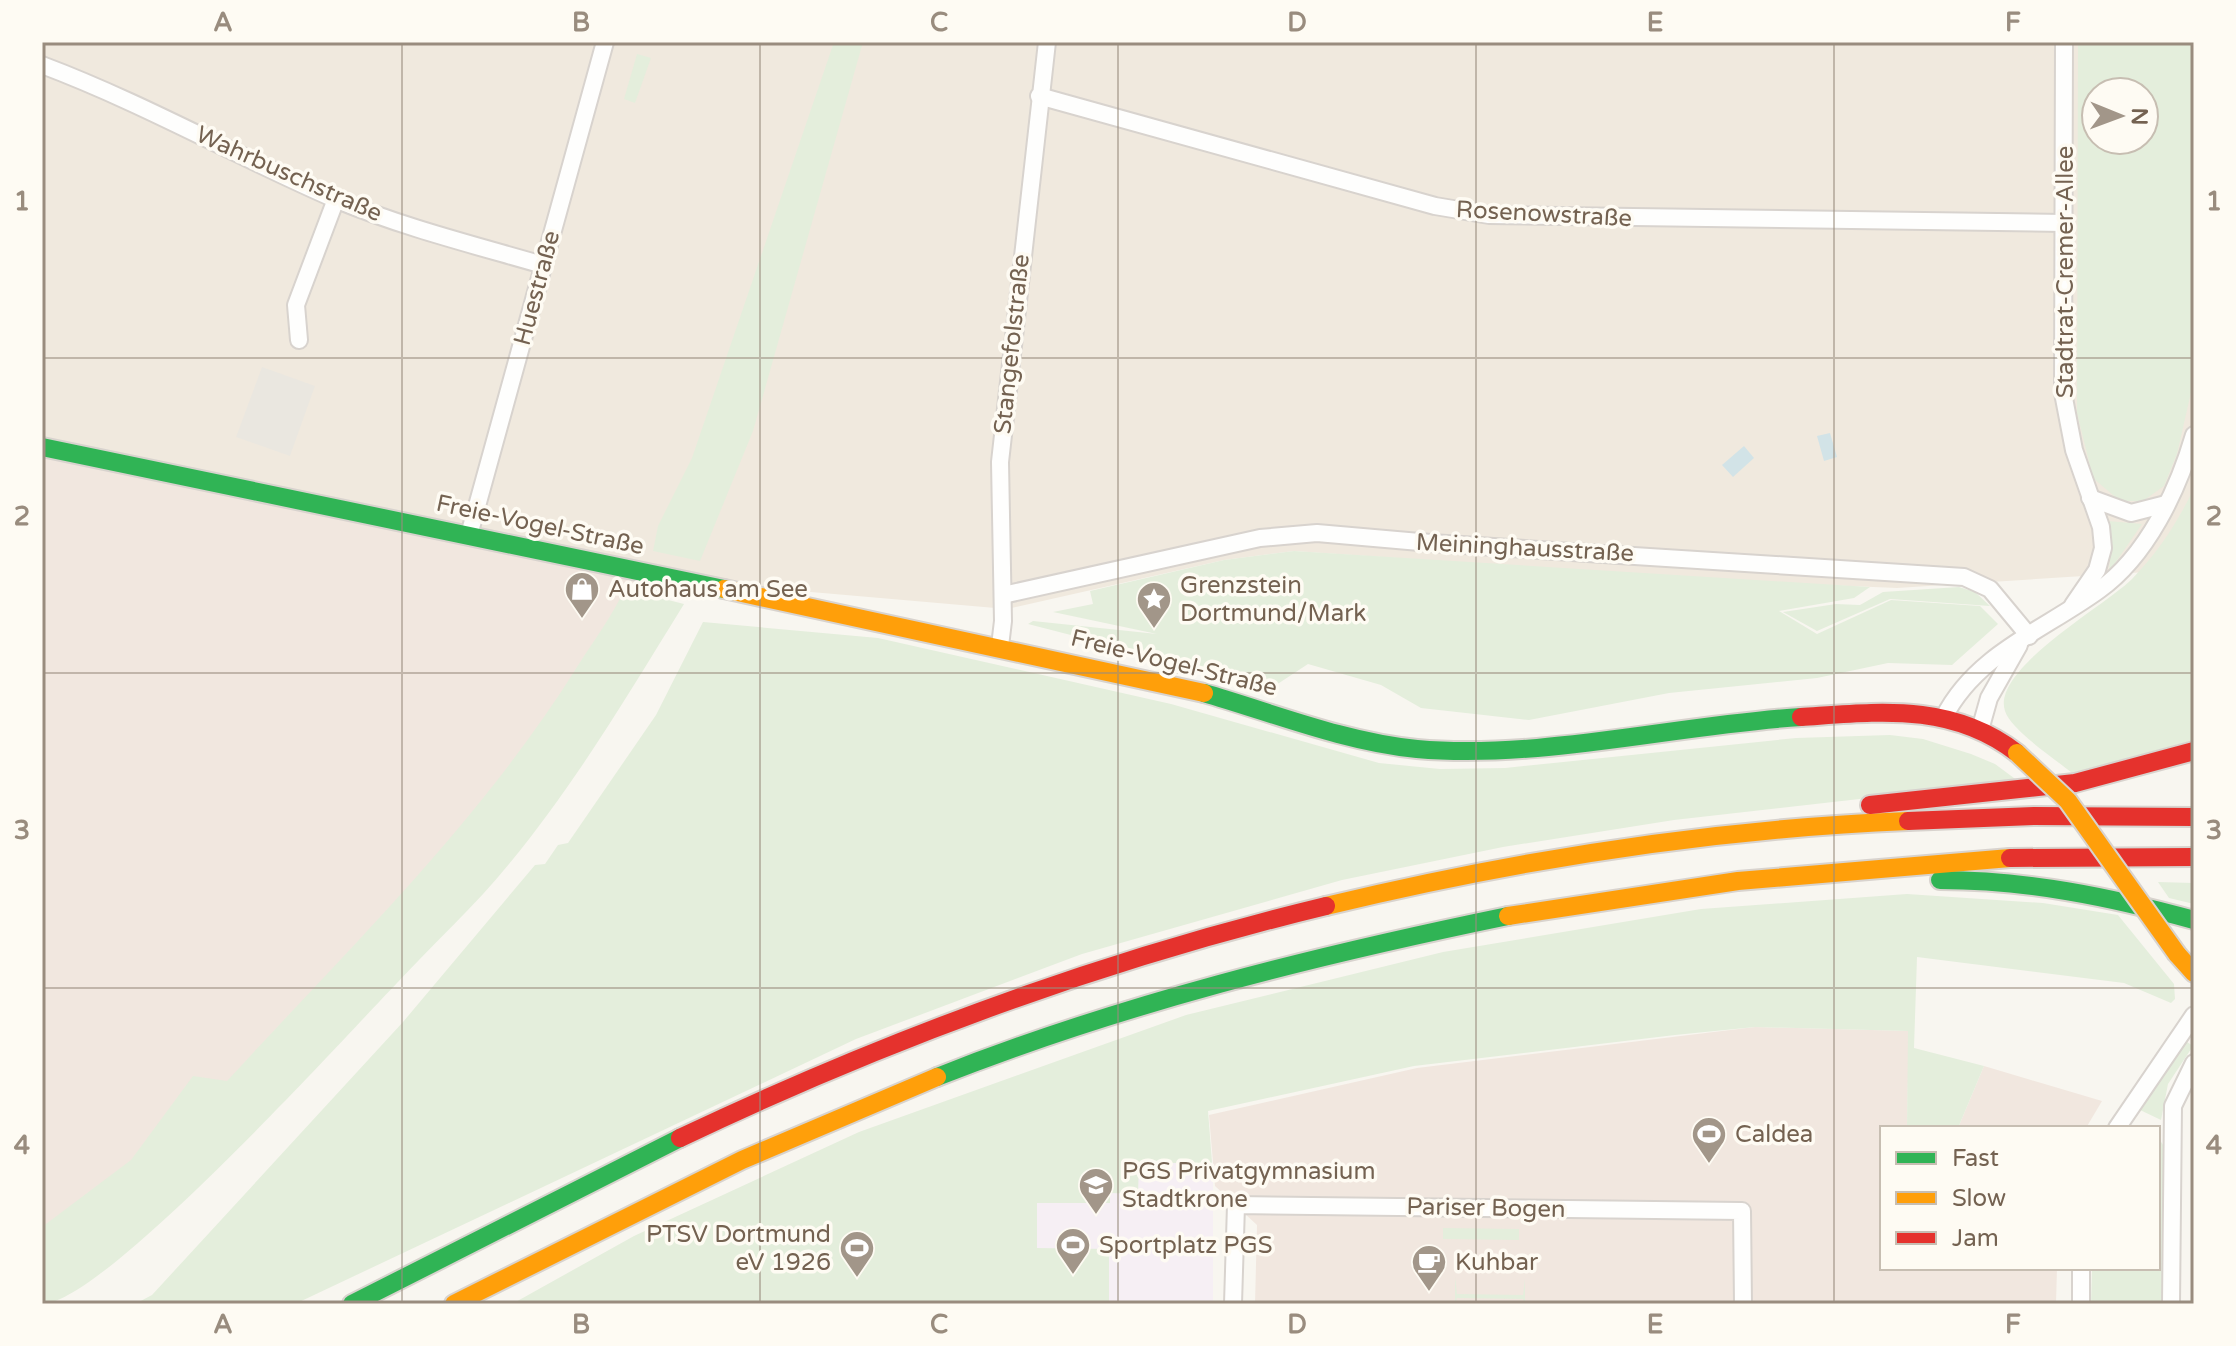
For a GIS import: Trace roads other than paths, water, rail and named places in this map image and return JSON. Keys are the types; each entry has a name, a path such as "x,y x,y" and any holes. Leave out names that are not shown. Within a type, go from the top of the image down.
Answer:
{"main road":[{"name":"Freie-Vogel-Straße","path":"42,447 1000,646 1181,686 1344,734 1416,749 1504,750 1876,710 1918,711 1944,717 1980,730 2017,753 2075,809 2177,954 2194,973"},
{"path":"1733,834 1790,812 2049,787 2099,778 2194,751"},
{"path":"352,1304 688,1132 814,1076 1034,991 1125,961 1338,902 1552,858 1733,834 1998,817 2194,817"},
{"path":"454,1304 638,1209 839,1116 1046,1037 1201,988 1342,950 1523,913 1762,878 1897,863 2031,856 2194,857"},
{"path":"1762,878 1826,883 1951,880 2036,883 2132,902 2194,920"}],"street":[{"name":"Huestraße","path":"469,535 605,42"},
{"name":"Stangefolstraße","path":"1000,646 1003,595 1000,462 1047,42"},
{"name":"Stadtrat-Cremer-Allee","path":"2064,42 2063,393 2074,450 2101,527 2103,548 2097,570 2073,605"},
{"name":"Wahrbuschstraße","path":"42,65 109,90 336,199 412,226 543,265"},
{"name":"Rosenowstraße","path":"1039,96 1435,206 1489,215 2064,223"},
{"path":"299,340 296,305 336,199"},
{"name":"Stadtrat-Cremer-Allee","path":"1944,717 1953,700 1996,654 2025,640 2113,578 2140,548 2186,464 2194,435"},
{"path":"2090,498 2131,513 2166,504"},
{"name":"Meininghausstraße","path":"1003,595 1260,538 1317,533 1964,577 1990,589 2025,640"},
{"name":"Stadtrat-Cremer-Allee","path":"1980,730 1989,698 2025,640"},
{"path":"2118,1126 2194,1015"},
{"path":"2171,1304 2171,1120 2175,1097 2194,1063"},
{"name":"Pariser Bogen","path":"1233,1304 1236,1205 1742,1211 1743,1304"},
{"path":"2081,1270 2081,1304"}],"place":[{"name":"Autohaus am See","path":"582,620"},
{"name":"Grenzstein Dortmund/Mark","path":"1154,630"},
{"name":"Caldea","path":"1709,1165"},
{"name":"PGS Privatgymnasium Stadtkrone","path":"1096,1216"},
{"name":"Sportplatz PGS","path":"1073,1276"},
{"name":"PTSV Dortmund eV 1926","path":"857,1279"},
{"name":"Kuhbar","path":"1429,1293"}]}
